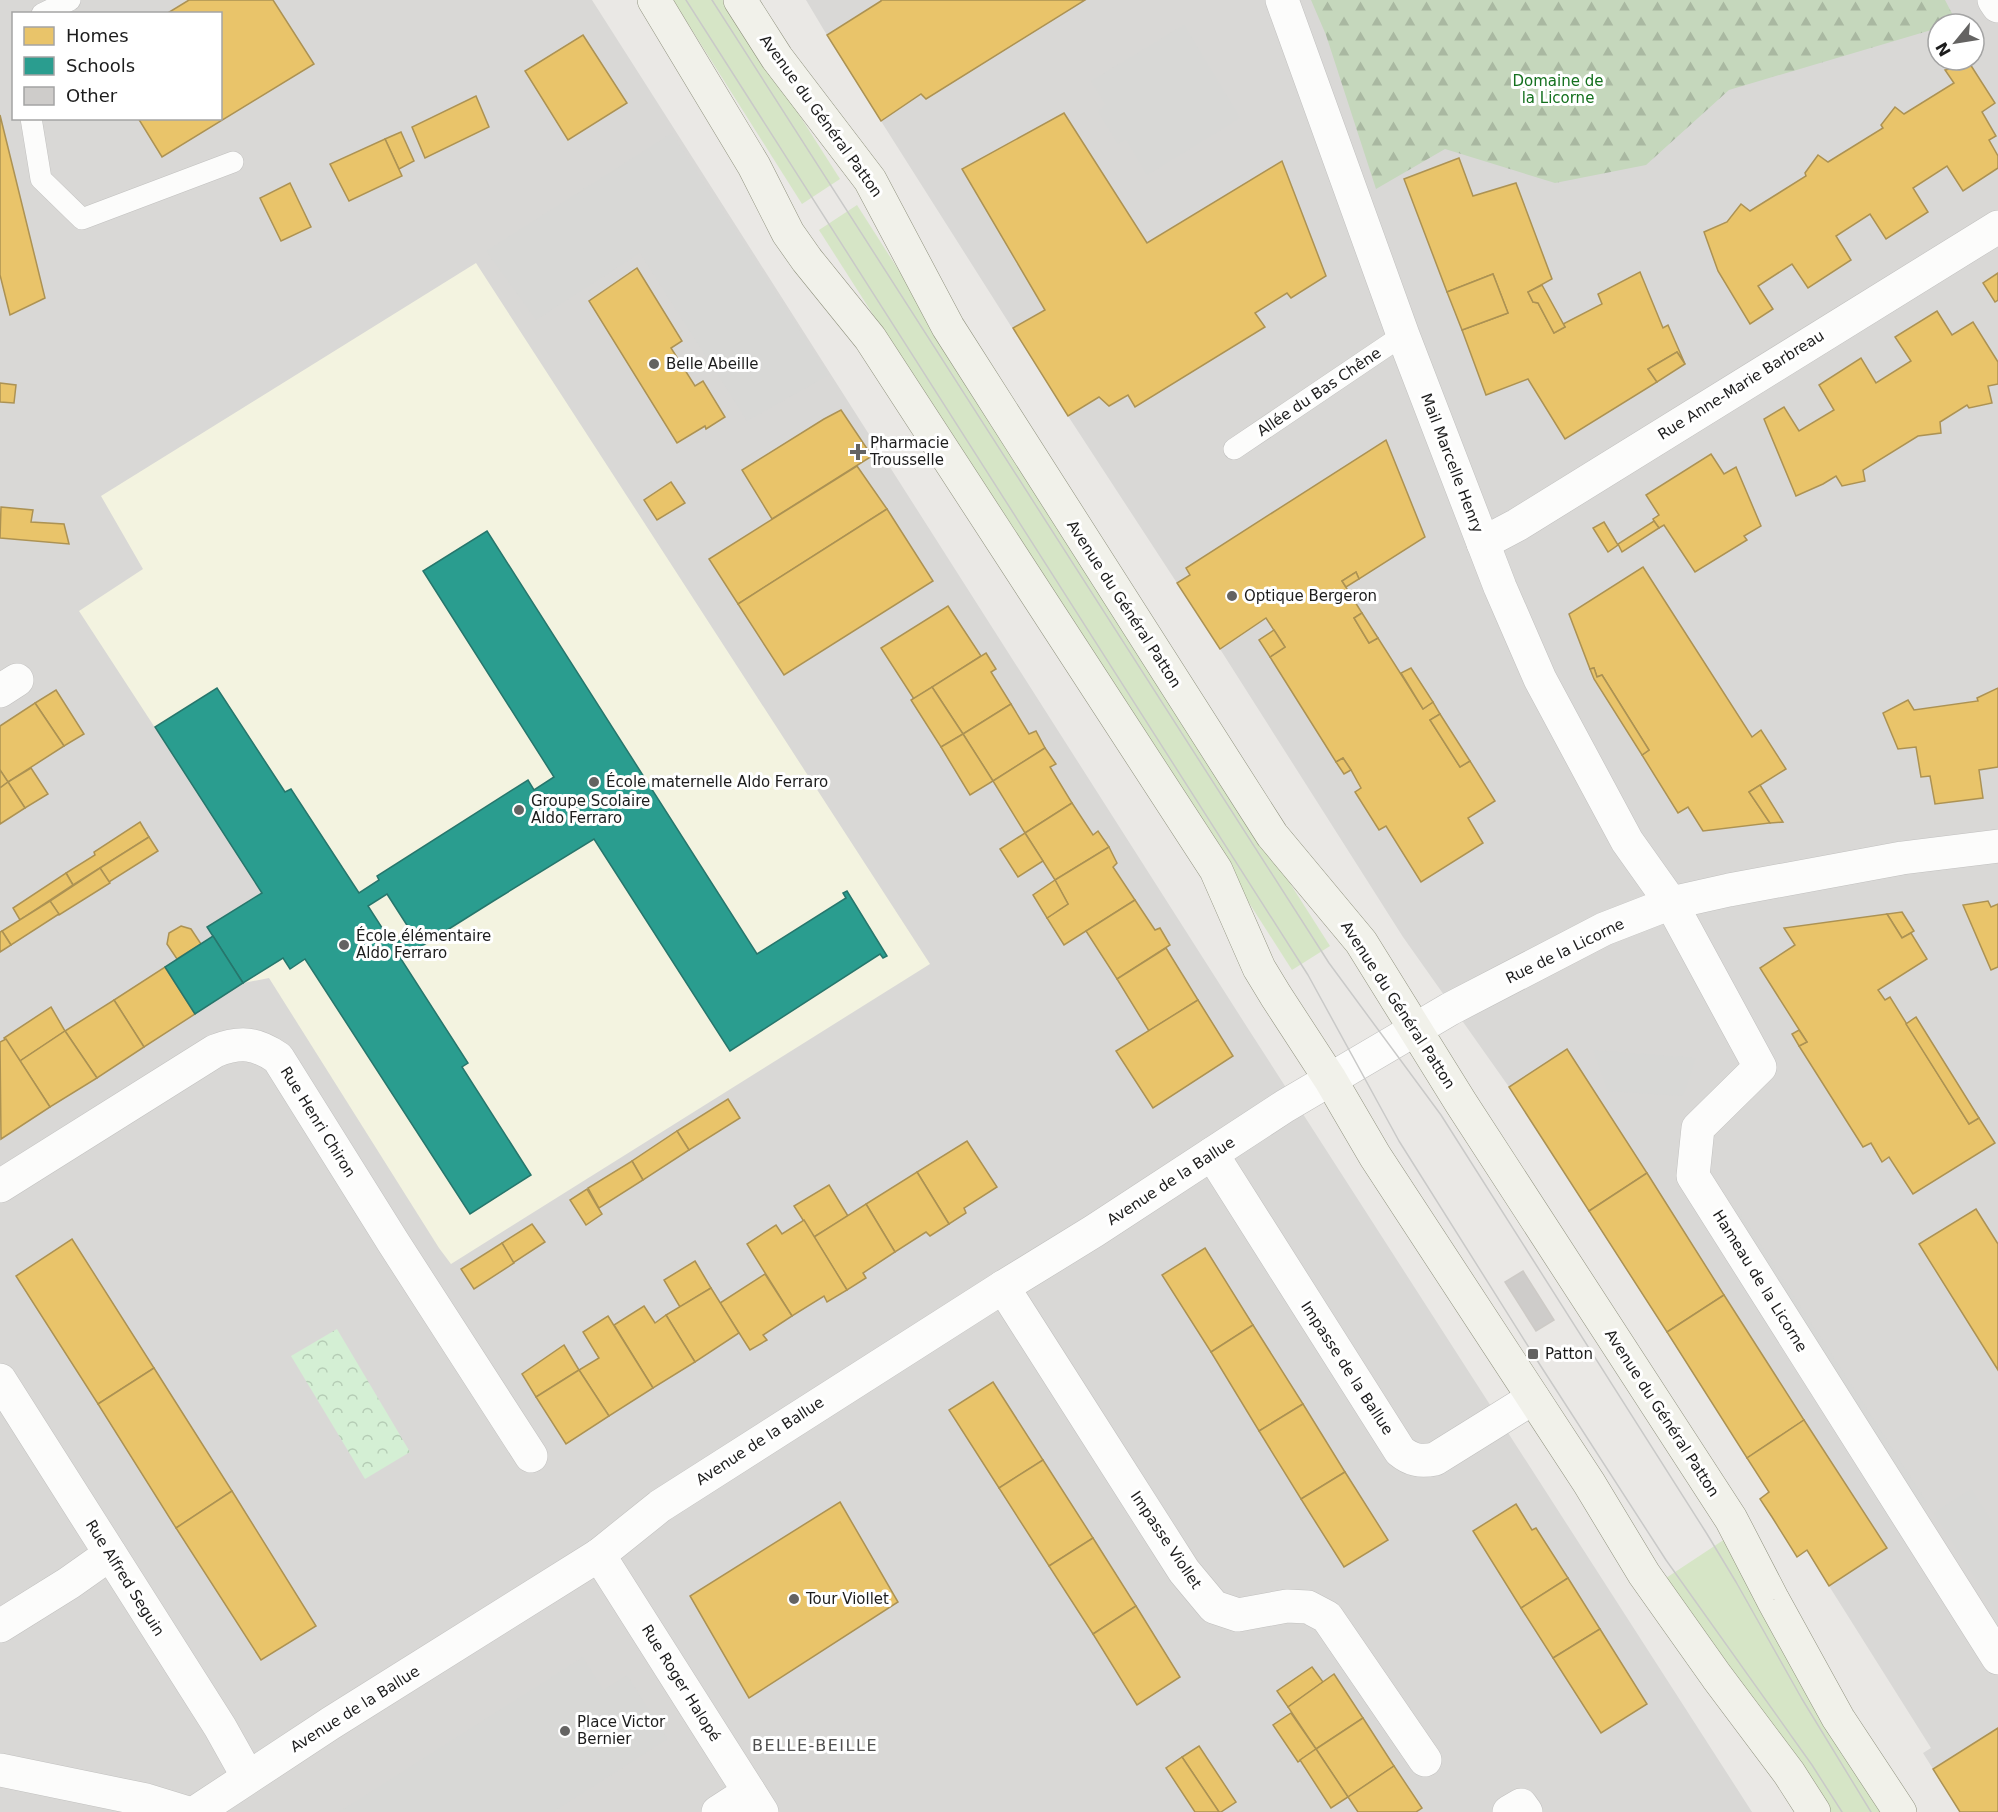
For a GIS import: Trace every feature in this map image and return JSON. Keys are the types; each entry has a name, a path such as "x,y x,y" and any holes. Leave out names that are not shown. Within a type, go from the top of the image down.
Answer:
{"street":[{"path":"654,0 754,166 788,233 870,338 1216,870 1259,968 1330,1079 1375,1156 1589,1484 1644,1574 1789,1773 1814,1812"},
{"name":"Avenue du Général Patton","path":"740,0 777,58 870,180 948,327 1272,835 1361,942 1461,1103 1731,1519 1838,1718 1900,1812"},
{"name":"Mail Marcelle Henry","path":"1282,0 1403,335 1483,543 1540,679 1627,841 1671,903"},
{"path":"1994,0 1998,6"},
{"name":"Rue Anne-Marie Barbreau","path":"1483,543 1517,525 1998,227"},
{"name":"Rue de la Licorne","path":"1330,1079 1450,1008 1604,929 1671,903 1902,858 1998,846"},
{"name":"Hameau de la Licorne","path":"1671,903 1760,1067 1698,1128 1693,1176 1998,1658"},
{"name":"Rue Henri Chiron","path":"0,1186 215,1051 229,1045 244,1044 263,1048 278,1058 531,1456"},
{"name":"Avenue de la Ballue","path":"196,1812 331,1723 599,1555 660,1506 1330,1079"},
{"name":"Impasse de la Ballue","path":"1212,1154 1400,1451 1416,1460 1434,1459 1533,1398"},
{"name":"Impasse Viollet","path":"1003,1287 1184,1571 1214,1607 1238,1615 1287,1606 1308,1606 1327,1617 1425,1760"},
{"name":"Rue Alfred Seguin","path":"0,1380 220,1727 248,1778"},
{"path":"0,1626 69,1583 110,1554"},
{"name":"Rue Roger Halopé","path":"599,1555 755,1802"},
{"path":"0,1770 146,1800 185,1812"},
{"path":"718,1812 755,1802"},
{"path":"1509,1812 1521,1805 1526,1812"}],"lane":[{"path":"46,12 70,0"},
{"path":"31,120 40,179 82,219 233,162"},
{"name":"Allée du Bas Chêne","path":"1234,449 1403,335"}],"shaded area":[{"path":"0,0 592,0 1247,1027 1752,1812 0,1812"},
{"path":"806,0 1998,0 1998,1812 1960,1812 1923,1753 1931,1748 1807,1551 1797,1557 1760,1499 1768,1492 1747,1457 1509,1087 1403,937 1220,649 1068,416"},
{"path":"1184,25 1240,118 1147,175 1126,139 1118,144 1098,111 1106,105 1091,81"},
{"path":"672,133 829,375 747,421 640,253 536,320 486,251"},
{"name":"Groupe Scolaire Aldo Ferraro","path":"476,263 930,964 451,1264 269,978 243,983 207,927 262,892 79,611 143,569 101,496"},
{"path":"1593,1050 1696,1058 1683,1096 1608,1091"},
{"path":"1736,1207 1927,1502 1912,1512 1721,1216"},
{"path":"1971,1489 1998,1531 1998,1613 1934,1513"},
{"name":"Place Victor Bernier","path":"583,1657 603,1690 627,1675 668,1739 553,1812 339,1812"}],"green space":[{"path":"673,0 726,0 840,179 802,204"},
{"name":"Domaine de la Licorne","path":"1311,0 1945,0 1951,12 1926,12 1926,32 1729,90 1646,165 1555,183 1445,149 1376,189 1326,35"},
{"path":"857,205 1330,946 1292,970 819,230"},
{"path":"337,1329 410,1452 365,1479 291,1356"},
{"path":"1725,1539 1882,1812 1831,1812 1666,1578"}],"building: Homes":[{"path":"189,0 273,0 314,64 162,157 139,120 222,120 222,12 169,12"},
{"path":"881,0 1085,0 926,99 921,94 881,121 827,35"},
{"path":"583,35 627,103 568,140 525,71"},
{"path":"1946,72 1975,72 1995,103 1982,112 1996,136 1989,140 1998,156 1998,168 1963,191 1947,166 1913,188 1928,212 1886,239 1870,214 1836,236 1851,260 1808,288 1792,264 1758,286 1773,309 1750,324 1718,271 1704,232 1727,222 1741,204 1750,211 1806,176 1805,173 1818,155 1828,162 1883,128 1881,125 1895,107 1904,114 1954,83"},
{"path":"476,96 489,127 425,158 412,127"},
{"path":"1064,113 1147,243 1282,161 1326,276 1291,298 1287,293 1255,313 1265,327 1135,407 1128,395 1109,406 1099,397 1068,416 1013,328 1045,310 962,169"},
{"path":"0,115 45,298 10,315 0,275"},
{"path":"401,132 414,161 399,169 385,139"},
{"path":"385,139 402,176 349,201 330,164"},
{"path":"1459,158 1473,196 1516,183 1552,279 1528,292 1533,302 1538,303 1554,333 1565,327 1563,324 1602,304 1598,294 1640,272 1663,328 1668,325 1685,364 1677,352 1648,369 1657,382 1565,439 1528,379 1486,395 1462,330 1508,313 1493,274 1447,292 1404,179"},
{"path":"290,183 311,227 281,241 260,198"},
{"name":"Belle Abeille","path":"637,268 682,341 671,348 695,386 703,381 725,417 677,443 589,301"},
{"path":"1998,273 1998,300 1995,302 1983,283"},
{"path":"1493,274 1508,313 1462,330 1447,292"},
{"path":"1542,285 1565,327 1554,333 1538,303 1533,302 1528,292"},
{"path":"1937,311 1952,335 1973,322 1998,362 1998,384 1988,386 1992,403 1969,408 1967,405 1940,422 1941,433 1918,436 1863,470 1865,481 1842,486 1836,476 1796,496 1764,419 1784,407 1799,431 1834,410 1819,385 1861,358 1876,383 1911,361 1895,337"},
{"path":"1677,352 1685,364 1657,382 1648,369"},
{"path":"0,383 16,385 14,403 0,402"},
{"path":"841,410 872,456 772,519 742,470"},
{"path":"1386,440 1425,537 1359,579 1356,572 1342,581 1362,613 1354,618 1369,643 1378,638 1423,709 1433,702 1440,714 1430,720 1460,767 1470,761 1495,801 1468,818 1483,843 1421,882 1386,826 1379,830 1355,792 1361,788 1351,770 1343,758 1336,762 1270,657 1285,647 1266,618 1220,649 1177,583 1190,575 1186,568"},
{"path":"1711,454 1724,474 1736,467 1761,526 1744,536 1747,540 1695,572 1664,525 1659,528 1654,521 1653,519 1659,515 1646,495"},
{"path":"857,466 887,509 738,604 709,559"},
{"path":"671,482 685,503 657,520 644,500"},
{"path":"1,507 33,510 31,522 64,524 69,544 0,538"},
{"path":"887,509 933,581 784,675 738,604"},
{"path":"1654,521 1659,528 1622,552 1618,544"},
{"path":"1604,522 1618,545 1608,552 1593,528"},
{"path":"1643,567 1752,737 1761,730 1786,769 1749,792 1770,823 1703,831 1688,807 1678,813 1642,755 1649,750 1602,675 1597,677 1594,668 1590,669 1569,614"},
{"path":"1356,572 1359,579 1346,587 1342,581"},
{"path":"948,606 981,656 914,699 881,648"},
{"path":"1362,613 1378,638 1369,643 1354,618"},
{"path":"1274,630 1285,647 1270,657 1259,640"},
{"path":"986,653 996,669 991,672 1011,704 963,734 932,687"},
{"path":"1411,668 1433,702 1423,709 1401,673"},
{"path":"1594,668 1597,677 1602,675 1649,750 1642,755 1594,679 1590,669"},
{"path":"932,687 963,734 941,747 911,700"},
{"path":"1998,688 1998,767 1979,770 1983,798 1935,804 1930,776 1921,777 1916,747 1898,749 1883,713 1908,700 1914,710 1978,701 1977,698"},
{"path":"56,690 84,734 64,746 35,703"},
{"path":"35,703 64,746 8,782 0,770 0,726"},
{"path":"1011,704 1029,734 1036,731 1045,748 993,781 963,734"},
{"path":"1440,714 1470,761 1460,767 1430,720"},
{"path":"963,734 993,781 970,795 941,747"},
{"path":"1045,748 1056,764 1050,767 1072,803 1025,833 993,781"},
{"path":"1343,758 1351,770 1344,774 1336,762"},
{"path":"31,768 48,794 25,808 8,782"},
{"path":"0,770 8,782 0,788"},
{"path":"8,782 25,808 0,824 0,788"},
{"path":"1760,785 1783,822 1770,823 1749,792"},
{"path":"1072,803 1093,835 1098,831 1109,847 1055,880 1025,833"},
{"path":"140,822 149,837 73,885 66,873"},
{"path":"1025,833 1043,861 1018,877 1000,849"},
{"path":"149,837 158,851 109,882 100,868"},
{"path":"1109,847 1117,863 1113,867 1135,900 1064,945 1047,918 1068,904 1055,880"},
{"path":"100,868 110,883 59,915 50,901"},
{"path":"66,873 73,885 20,920 13,908"},
{"path":"1055,880 1068,904 1047,918 1033,895"},
{"path":"1135,900 1155,930 1160,928 1170,945 1117,979 1086,931"},
{"path":"50,901 59,914 11,945 2,931"},
{"path":"1988,901 1991,907 1998,904 1998,967 1991,970 1963,905"},
{"path":"1902,912 1914,931 1902,938 1887,914"},
{"path":"1887,914 1902,938 1911,933 1927,959 1878,990 1885,1000 1890,997 1969,1124 1979,1118 1995,1143 1913,1194 1889,1157 1882,1162 1871,1143 1863,1147 1799,1046 1807,1042 1760,968 1795,945 1784,928"},
{"path":"181,926 191,929 201,944 177,959 167,944 169,933"},
{"path":"2,931 11,945 0,952 0,932"},
{"path":"1166,948 1198,1000 1149,1031 1117,979"},
{"path":"165,967 195,1014 144,1047 114,1000"},
{"path":"114,1000 144,1047 97,1078 65,1031"},
{"path":"1198,1000 1233,1056 1153,1108 1116,1051"},
{"path":"51,1007 65,1031 20,1061 4,1038"},
{"path":"1916,1017 1979,1118 1969,1124 1906,1024"},
{"path":"1799,1030 1807,1042 1799,1046 1792,1034"},
{"path":"65,1031 97,1078 50,1107 20,1061"},
{"path":"6,1039 50,1107 1,1139 0,1042"},
{"path":"1567,1049 1647,1173 1589,1211 1509,1087"},
{"path":"728,1099 740,1118 689,1150 677,1131"},
{"path":"677,1131 689,1150 643,1180 632,1161"},
{"path":"967,1141 997,1187 964,1208 966,1213 949,1224 917,1172"},
{"path":"632,1161 643,1180 599,1208 588,1188"},
{"path":"917,1172 949,1224 930,1236 926,1232 895,1252 866,1204"},
{"path":"1647,1173 1724,1295 1667,1332 1589,1211"},
{"path":"829,1185 848,1216 814,1237 794,1206"},
{"path":"587,1189 602,1214 586,1225 570,1200"},
{"path":"866,1204 895,1252 863,1273 866,1278 847,1290 814,1237"},
{"path":"1976,1209 1998,1244 1998,1370 1919,1244"},
{"path":"804,1220 847,1290 827,1302 824,1296 792,1316 747,1244 776,1225 782,1234"},
{"path":"532,1224 545,1242 513,1263 502,1243"},
{"path":"72,1239 154,1368 98,1404 16,1276"},
{"path":"502,1243 514,1263 474,1289 461,1269"},
{"path":"1205,1248 1253,1325 1211,1352 1162,1275"},
{"path":"695,1261 711,1288 680,1307 664,1280"},
{"path":"765,1274 792,1316 763,1335 767,1340 750,1350 720,1303"},
{"path":"711,1288 739,1333 695,1362 666,1315"},
{"path":"1724,1295 1804,1420 1747,1458 1667,1332"},
{"path":"644,1306 655,1323 666,1315 695,1362 653,1388 614,1325"},
{"path":"608,1316 653,1388 609,1416 579,1370 599,1358 583,1332"},
{"path":"1253,1325 1303,1404 1259,1431 1211,1352"},
{"path":"564,1345 579,1370 536,1397 522,1374"},
{"path":"154,1368 232,1491 176,1528 98,1404"},
{"path":"579,1370 609,1416 566,1444 536,1397"},
{"path":"993,1382 1043,1460 999,1488 949,1410"},
{"path":"1303,1404 1345,1472 1301,1499 1259,1431"},
{"path":"1804,1420 1887,1548 1829,1586 1807,1550 1797,1557 1760,1499 1769,1492 1747,1458"},
{"path":"1043,1460 1093,1538 1049,1566 999,1488"},
{"path":"1345,1472 1388,1540 1344,1567 1301,1499"},
{"path":"232,1491 316,1626 261,1660 176,1528"},
{"name":"Tour Viollet","path":"840,1502 898,1602 749,1698 690,1596"},
{"path":"1516,1504 1532,1530 1536,1528 1568,1578 1521,1608 1473,1531"},
{"path":"1093,1538 1136,1606 1093,1634 1049,1566"},
{"path":"1568,1578 1600,1629 1553,1658 1521,1608"},
{"path":"1136,1606 1180,1677 1137,1705 1093,1634"},
{"path":"1600,1629 1647,1704 1601,1733 1553,1658"},
{"path":"1312,1667 1323,1682 1288,1707 1277,1691"},
{"path":"1334,1674 1363,1718 1316,1749 1288,1707"},
{"path":"1291,1713 1316,1749 1298,1762 1273,1725"},
{"path":"1363,1718 1394,1766 1348,1797 1316,1749"},
{"path":"1998,1728 1998,1812 1960,1812 1933,1769"},
{"path":"1199,1746 1236,1802 1221,1812 1182,1757"},
{"path":"1316,1749 1348,1797 1331,1808 1300,1760"},
{"path":"1182,1757 1219,1812 1195,1812 1166,1768"},
{"path":"1394,1766 1422,1808 1416,1812 1358,1812 1348,1797"}],"building: Schools":[{"path":"487,531 757,954 846,898 843,893 847,891 887,956 883,958 880,954 730,1051 594,839 495,900 401,959 468,1063 462,1067 531,1175 470,1214 305,959 290,969 283,958 243,983 207,927 262,893 155,727 217,688 285,792 291,789 359,893 379,880 377,876 528,780 534,790 554,777 423,571","holes":["387,894 412,933 393,945 368,906"]},
{"path":"213,936 243,983 195,1014 165,967"}],"building: Other":[{"path":"1523,1271 1554,1320 1536,1331 1505,1282"}],"tram line":[{"path":"686,0 1308,975 1399,1141 1533,1354 1666,1560 1812,1765 1842,1812"},
{"path":"712,0 1329,963 1441,1115 1707,1534 1802,1699 1871,1812"}],"place":[{"name":"Belle Abeille","path":"654,364"},
{"name":"Pharmacie Trousselle","path":"858,452"},
{"name":"Optique Bergeron","path":"1232,596"},
{"name":"École maternelle Aldo Ferraro","path":"594,782"},
{"name":"Groupe Scolaire Aldo Ferraro","path":"519,810"},
{"name":"École élémentaire Aldo Ferraro","path":"344,945"},
{"name":"Patton","path":"1533,1354"},
{"name":"Tour Viollet","path":"794,1599"},
{"name":"Place Victor Bernier","path":"565,1731"}],"district":[{"name":"BELLE-BEILLE","path":"815,1745"}]}
